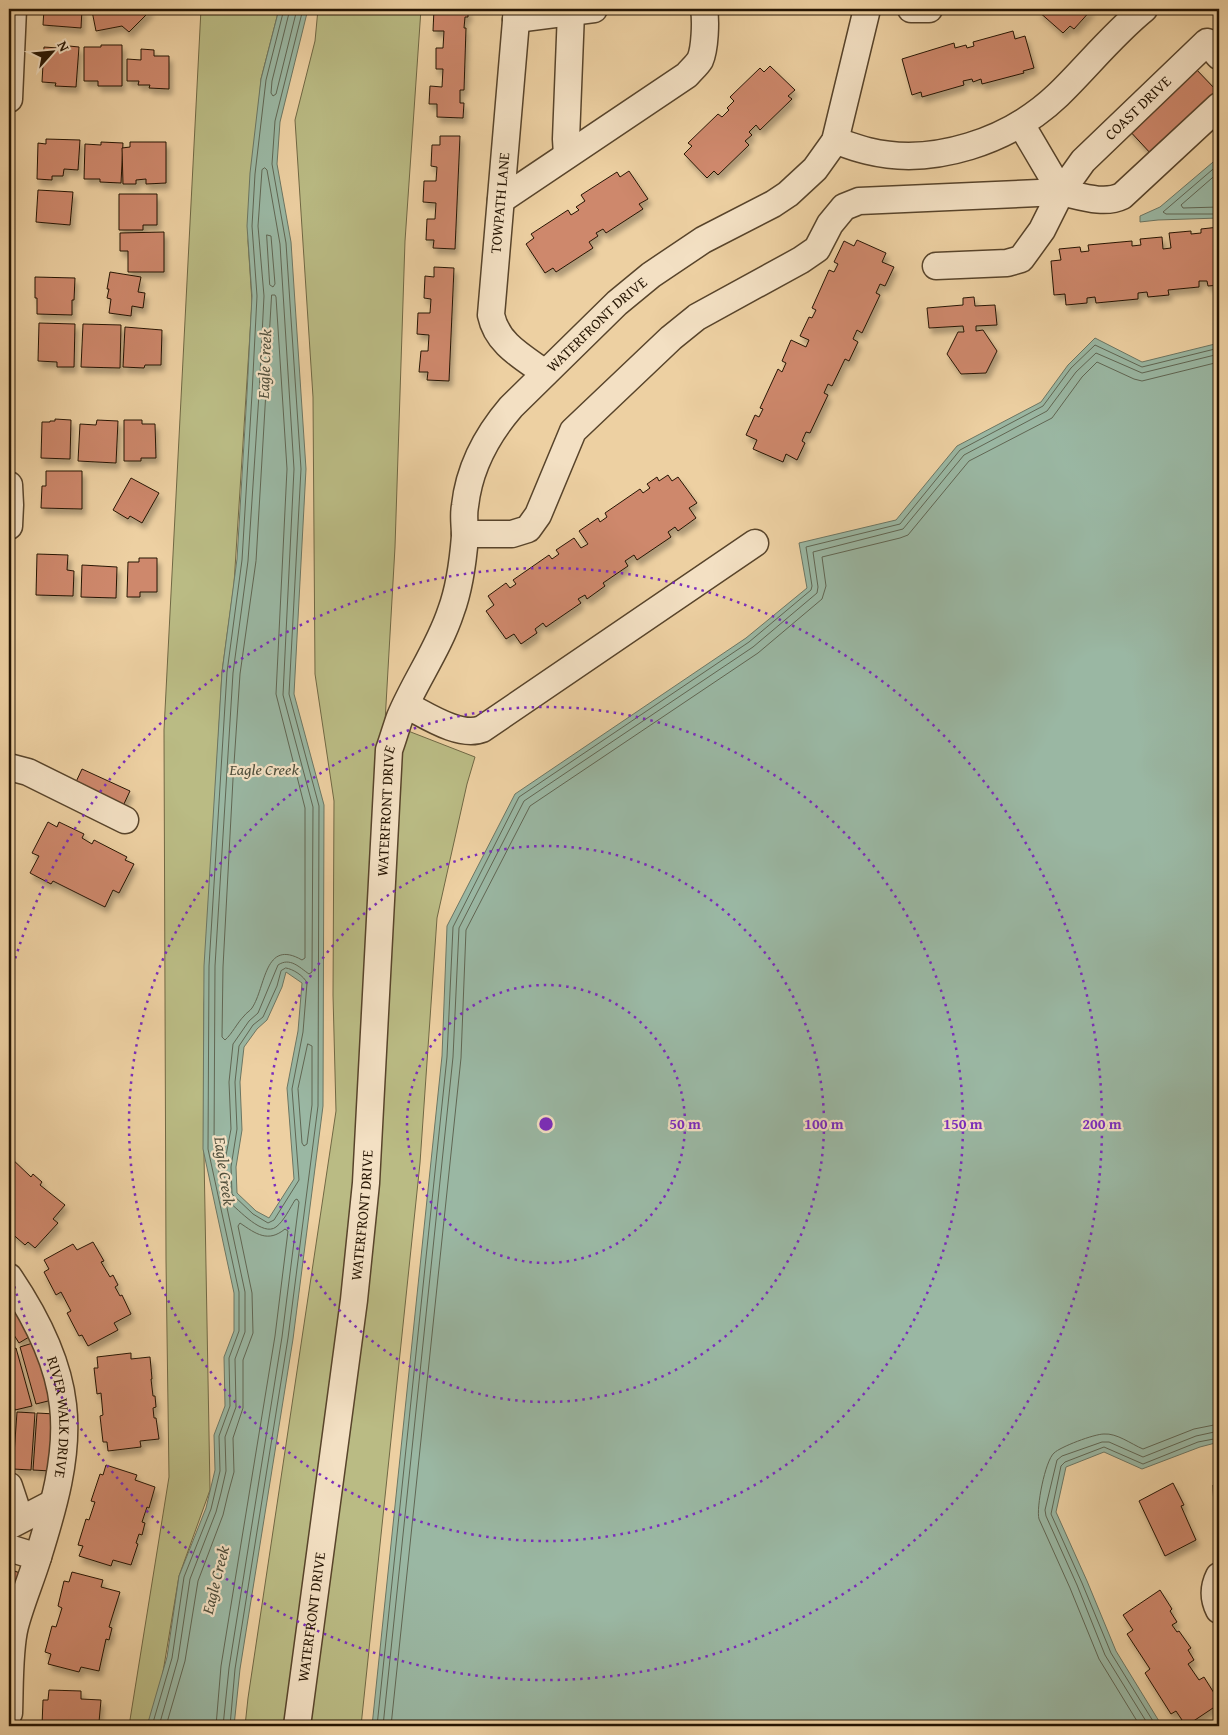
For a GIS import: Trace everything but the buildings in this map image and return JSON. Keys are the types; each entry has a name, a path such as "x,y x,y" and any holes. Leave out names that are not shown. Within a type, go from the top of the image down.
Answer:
{"street":[{"path":"9,84 13,9"},
{"path":"501,200 679,80 693,68 700,60 704,40 706,19 704,9"},
{"name":"WATERFRONT DRIVE","path":"297,1726 352,1310 366,1183 389,750 398,721 446,627 459,584 465,534 465,505 470,480 483,448 500,420 617,303 658,270 703,240 766,208 788,194 815,169 835,141 867,9"},
{"path":"911,9 929,9"},
{"path":"835,141 868,151 910,155 953,150 986,141 1021,124 1058,95 1111,39 1144,9"},
{"path":"516,14 583,10 567,113 567,155"},
{"name":"TOWPATH LANE","path":"516,14 491,306 492,320 497,334 511,348 545,373"},
{"name":"COAST DRIVE","path":"1061,192 1083,161 1207,42 1219,56"},
{"path":"465,534 512,534 528,529 538,515 573,431 671,338 697,317 801,260 817,249 830,224 844,207 859,201 1061,192 1107,200 1116,199 1122,196 1219,106"},
{"path":"1021,124 1061,192"},
{"path":"936,266 1007,263 1021,258 1042,230 1061,192"},
{"path":"9,485 9,526"},
{"path":"406,705 454,728 469,732 482,729 754,543"},
{"path":"9,767 28,772 125,820"},
{"name":"RIVER WALK DRIVE","path":"9,1277 27,1304 43,1336 60,1389 63,1406 62,1457 53,1503 38,1558 12,1626 9,1712"},
{"path":"9,1486 14,1522 53,1503"},
{"path":"9,1548 38,1558"},
{"path":"1219,1577 1215,1584 1214,1597 1219,1610"}],"green space":[{"path":"201,9 279,9 261,79 248,241 252,302 234,584 222,672 204,1004 204,1155 210,1490 179,1576 154,1726 129,1726 169,1477 166,1260 164,730"},
{"path":"318,9 421,9 405,241 395,547 385,722 475,757 467,784 437,918 420,1163 361,1726 245,1726 336,1111 333,995 334,801 315,674 313,397 295,120 315,41"}],"water":[{"name":"Eagle Creek","path":"279,9 308,9 280,122 277,164 291,242 306,469 294,694 324,805 323,1106 293,1339 240,1669 234,1726 147,1726 167,1657 179,1576 206,1508 215,1470 214,1435 225,1406 224,1357 234,1331 234,1293 203,1149 204,966 222,672 237,559 252,296 247,226 250,173 261,79","holes":["286,972 302,983 298,1031 287,1088 294,1179 269,1218 256,1211 237,1193 236,1167 242,1130 240,1082 244,1047 257,1029 267,1020 282,987"]},
{"path":"1219,157 1219,218 1140,222 1140,216 1160,207"},
{"path":"1095,338 1142,362 1219,343 1219,1442 1200,1447 1142,1469 1104,1452 1066,1467 1056,1512 1116,1651 1162,1726 372,1726 442,1056 447,926 515,794 746,638 807,588 799,543 896,520 957,446 1041,402 1068,365"}]}
